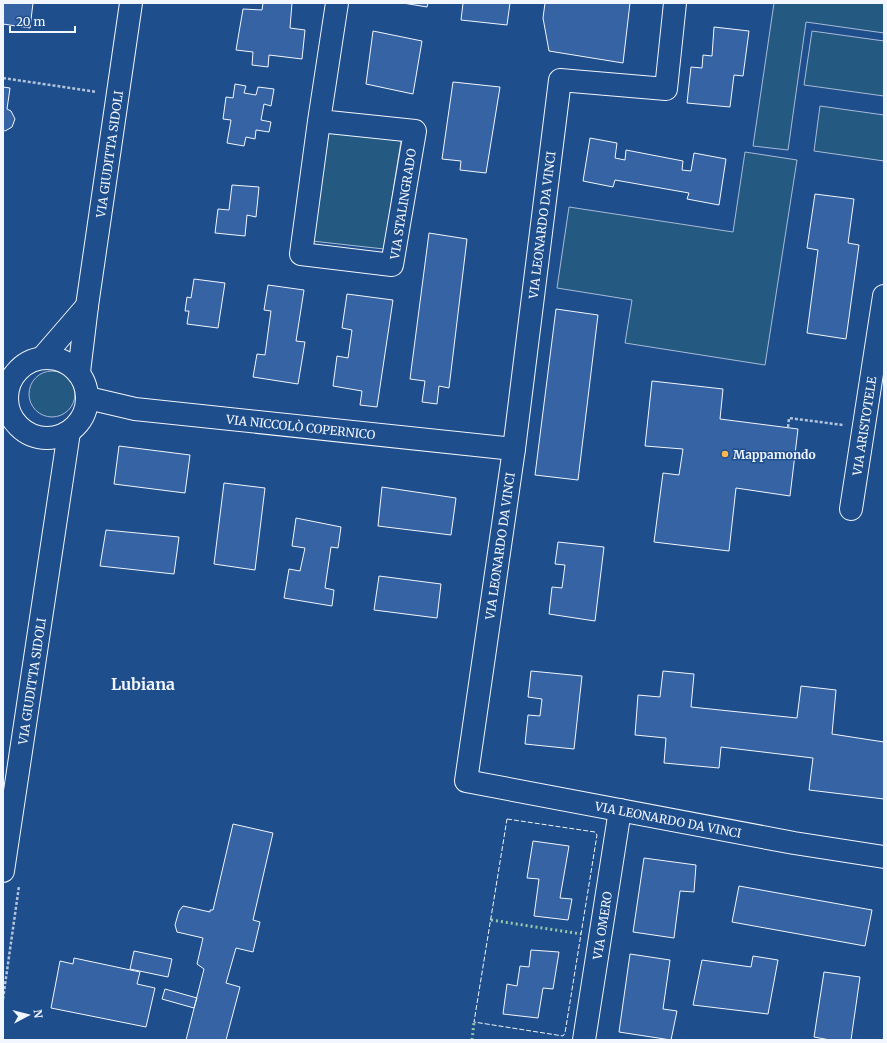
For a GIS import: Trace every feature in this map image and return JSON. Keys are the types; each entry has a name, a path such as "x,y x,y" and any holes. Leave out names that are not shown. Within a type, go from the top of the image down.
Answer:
{"street":[{"name":"VIA GIUDITTA SIDOLI","path":"79,372 87,306 131,3"},
{"name":"VIA STALINGRADO","path":"319,121 415,132 392,265 301,254 319,121 337,3"},
{"name":"VIA LEONARDO DA VINCI","path":"675,3 666,89 560,80 514,449 466,781 794,843 884,857"},
{"name":"VIA ARISTOTELE","path":"851,509 884,296"},
{"name":"VIA GIUDITTA SIDOLI","path":"42,358 87,306"},
{"name":"VIA GIUDITTA SIDOLI","path":"60,490 35,435 15,422 8,408 6,391 13,376 21,367 31,361 42,358 56,358 68,363 79,372"},
{"path":"3,432 57,437 69,432 79,423 86,411 88,398 86,384 79,372"},
{"name":"VIA NICCOLÒ COPERNICO","path":"88,398 135,409 514,449"},
{"name":"VIA GIUDITTA SIDOLI","path":"3,871 12,750 60,490 69,432"},
{"name":"VIA OMERO","path":"584,1040 620,810"}],"path":[{"path":"3,78 117,95"},
{"path":"788,428 789,418 864,428"}],"shaded area":[{"path":"774,3 884,3 884,33 806,22 788,150 753,146"},
{"path":"812,31 884,41 884,96 804,85"},
{"path":"820,106 884,115 884,161 814,151"},
{"path":"329,131 401,141 384,249 312,241"},
{"path":"745,152 797,160 765,365 625,343 632,300 557,288 569,207 733,232"},
{"path":"57,371 61,372 71,381 74,385 74,403 65,413 57,417 47,417 39,413 30,403 29,389 33,381 43,372"}],"building":[{"path":"3,3 33,3 30,28 3,24"},
{"path":"263,3 292,3 290,28 305,30 302,59 269,55 268,67 252,65 253,52 236,50 243,9 262,10"},
{"path":"403,3 428,3 427,7"},
{"path":"463,3 510,3 507,25 461,20"},
{"path":"545,3 630,3 623,63 549,51 543,18"},
{"path":"714,27 749,31 743,76 734,75 730,107 687,103 691,67 702,68 703,55 712,56"},
{"path":"373,31 422,41 413,94 366,84"},
{"path":"453,82 500,87 486,173 460,170 461,161 442,159"},
{"path":"235,84 246,86 244,93 256,95 258,87 274,89 271,106 264,104 261,120 271,122 269,132 256,130 255,139 246,137 244,146 227,143 231,120 223,119 226,97 233,98"},
{"path":"3,87 10,88 7,109 11,111 15,119 12,127 5,131 3,130"},
{"path":"590,138 617,143 615,158 625,160 626,150 683,161 682,170 691,171 694,153 726,159 719,205 687,199 689,193 615,180 613,187 583,181"},
{"path":"232,185 259,187 256,217 247,215 245,236 215,233 218,209 229,210"},
{"path":"815,194 854,199 848,243 859,245 846,339 807,333 818,250 807,248"},
{"path":"429,233 467,239 449,388 439,386 437,404 422,402 425,381 410,379"},
{"path":"194,279 225,283 218,328 187,324 189,311 185,311 187,297 191,298"},
{"path":"268,285 304,290 296,341 305,342 298,384 253,377 257,354 265,355 271,311 264,310"},
{"path":"347,294 393,300 377,407 360,405 362,391 333,386 337,356 348,358 352,330 342,328"},
{"path":"556,309 598,315 578,480 535,475"},
{"path":"652,381 723,389 720,419 798,429 790,496 736,488 729,551 654,542 663,473 679,475 683,449 645,446"},
{"path":"119,446 190,455 185,493 114,484"},
{"path":"224,483 265,488 255,570 214,564"},
{"path":"382,487 456,498 451,535 378,526"},
{"path":"296,518 341,527 338,548 331,547 325,588 334,590 332,606 284,598 289,569 300,571 305,548 292,546"},
{"path":"106,530 179,537 174,574 100,566"},
{"path":"558,542 604,547 595,621 549,614 552,587 562,588 565,565 555,564"},
{"path":"379,576 441,584 437,618 374,610"},
{"path":"531,671 582,676 574,749 525,744 528,715 540,716 542,699 528,697"},
{"path":"663,671 694,674 691,707 797,718 801,686 836,690 832,734 884,742 884,799 809,790 813,758 721,747 719,768 664,763 666,738 635,735 638,695 660,697"},
{"path":"233,824 273,833 253,920 260,922 253,952 236,948 226,983 240,987 226,1040 186,1040 204,969 197,964 203,938 177,932 175,925 179,911 183,906 210,912 210,910 213,910"},
{"path":"533,841 569,846 560,898 572,899 568,920 534,916 539,879 527,878"},
{"path":"644,858 696,865 694,892 680,891 674,938 633,932"},
{"path":"739,886 872,910 865,946 732,922"},
{"path":"531,950 559,952 553,989 543,988 538,1018 503,1014 507,984 517,986 520,966 529,967"},
{"path":"134,951 172,959 168,977 130,969"},
{"path":"630,954 670,960 663,1009 677,1011 671,1040 619,1032"},
{"path":"753,956 778,960 768,1014 693,1005 702,960 751,967"},
{"path":"74,958 140,972 137,984 155,988 146,1027 51,1008 60,961 73,964"},
{"path":"824,972 860,977 851,1040 830,1040 814,1037"},
{"path":"165,989 197,998 194,1008 162,999"}],"hedge":[{"path":"491,920 581,934"},
{"path":"472,1040 474,1022"}],"fence":[{"path":"507,819 595,832 597,835 565,1033 563,1036 474,1022 507,819"}],"place":[{"name":"Mappamondo","path":"725,454"}],"district":[{"name":"Lubiana","path":"143,684"}]}
